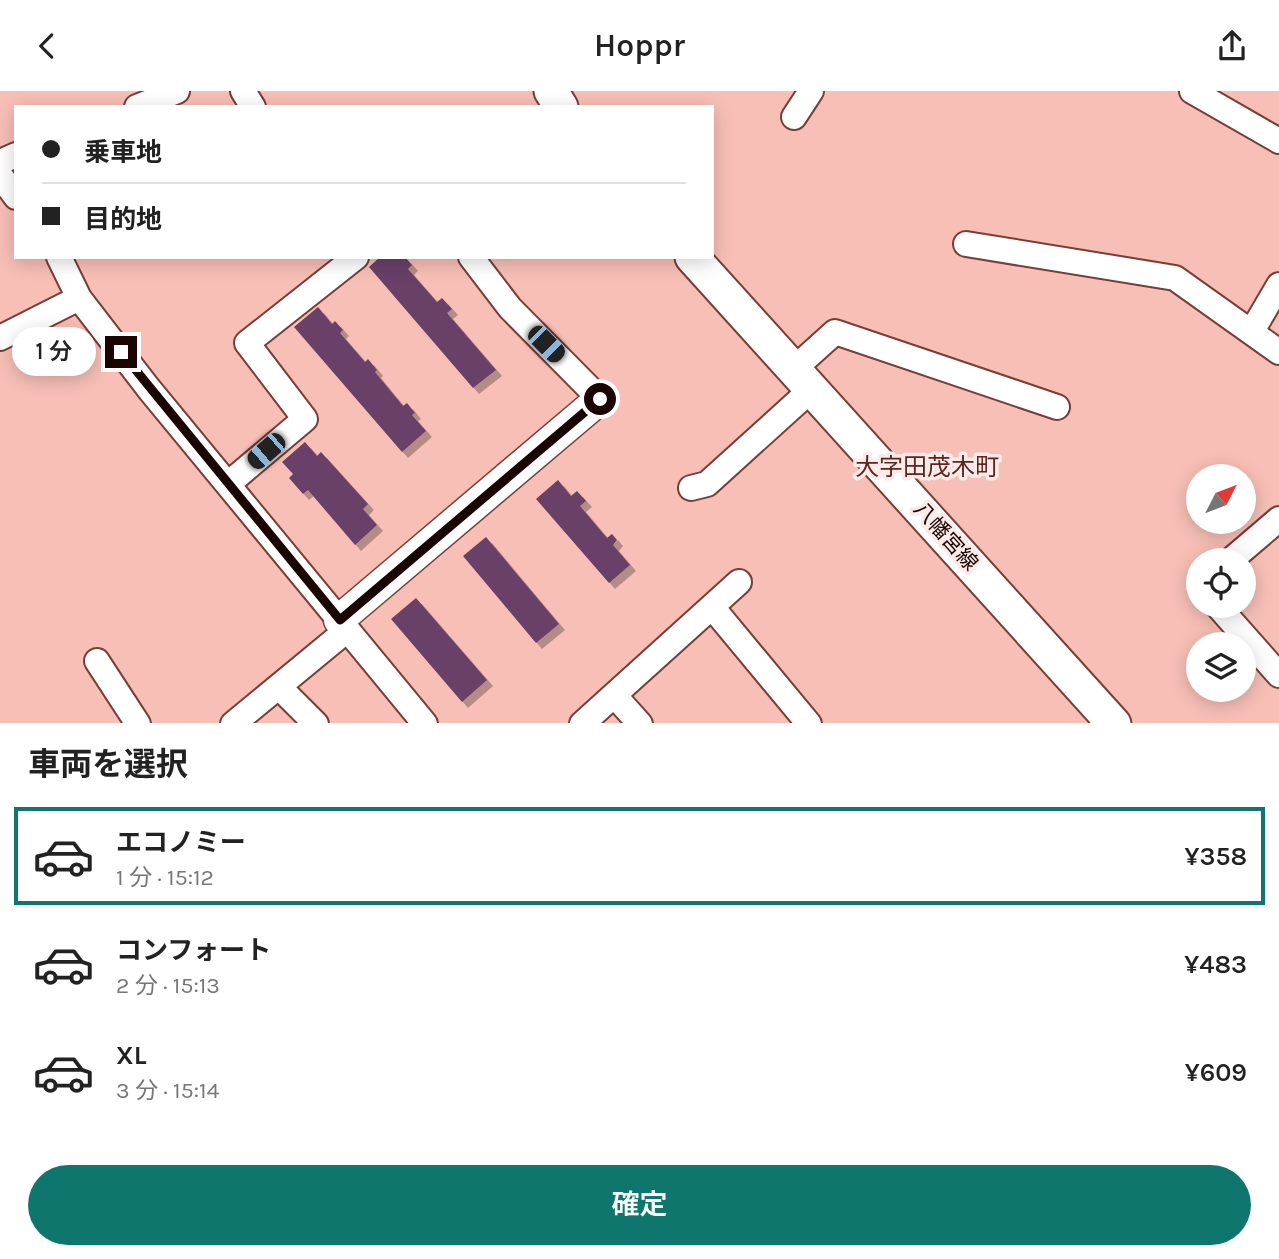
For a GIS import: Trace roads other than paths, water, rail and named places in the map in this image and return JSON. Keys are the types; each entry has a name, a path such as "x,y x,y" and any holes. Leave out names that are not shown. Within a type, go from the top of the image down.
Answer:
{"main road":[{"name":"八幡宮線","path":"694,259 1114,723"}],"street":[{"path":"142,105 177,91"},
{"path":"794,117 811,91"},
{"path":"1192,91 1279,141"},
{"path":"0,175 14,194"},
{"path":"967,244 1175,278 1279,352"},
{"path":"60,259 79,298 425,723"},
{"path":"228,484 304,419 247,343 353,259"},
{"path":"233,723 279,687 343,625 600,399 510,308 473,259"},
{"path":"1252,331 1279,285"},
{"path":"0,338 79,298"},
{"path":"691,488 707,484 804,378 835,332 1057,407"},
{"path":"1245,548 1279,519"},
{"path":"582,723 739,582"},
{"path":"712,607 809,723"},
{"path":"1229,618 1279,675"},
{"path":"97,661 138,723"},
{"path":"279,687 316,723"},
{"path":"614,695 640,723"}],"district":[{"name":"大字田茂木町","path":"927,467"}]}
